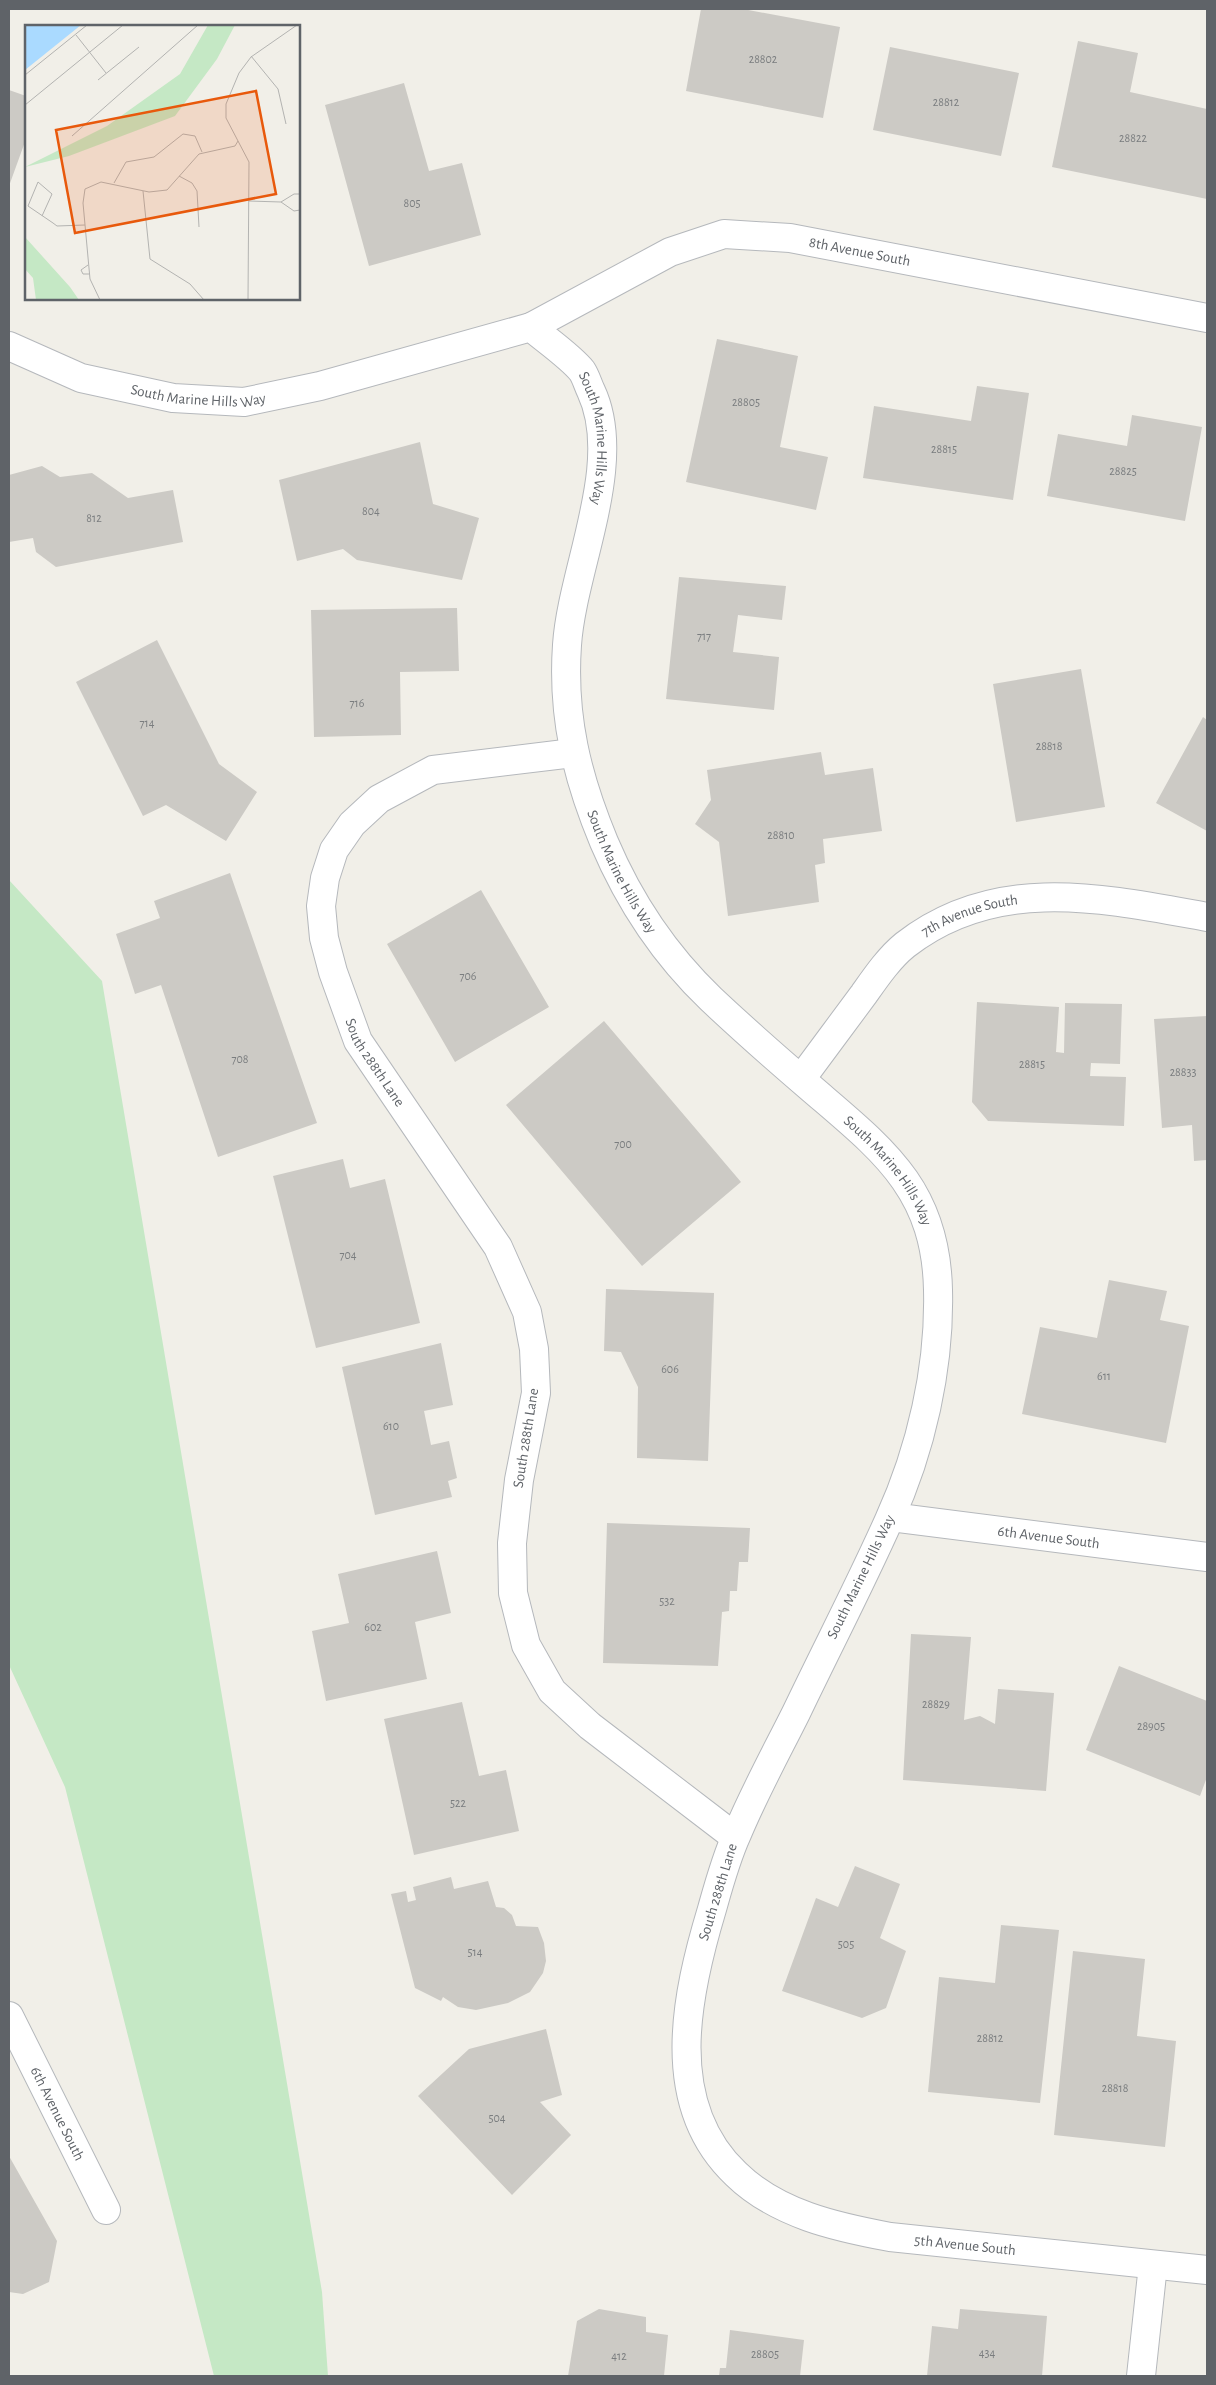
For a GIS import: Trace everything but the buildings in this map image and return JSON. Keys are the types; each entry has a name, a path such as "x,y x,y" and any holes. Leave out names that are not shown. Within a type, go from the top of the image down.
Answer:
{"street":[{"name":"8th Avenue South","path":"531,327 670,252 724,234 809,242 1207,318"},
{"name":"South Marine Hills Way","path":"9,346 81,378 173,398 244,402 320,386 531,327 582,371 597,404 603,437 600,477 567,642 567,696 573,753 586,800 626,891 648,925 707,995 866,1136 894,1164 918,1199 934,1246 938,1291 936,1343 928,1396 913,1458 891,1517 735,1836"},
{"name":"South 288th Lane","path":"573,753 433,770 379,799 352,824 334,850 325,878 322,906 324,938 333,972 358,1041 498,1247 526,1312 534,1349 536,1393 519,1480 512,1543 513,1593 526,1645 552,1691 590,1726 735,1836 704,1935 687,2019 685,2058 698,2120 718,2153 736,2175"},
{"name":"7th Avenue South","path":"801,1079 885,966 904,945 947,920 970,910 1006,899 1047,896 1120,902 1207,917"},
{"name":"6th Avenue South","path":"891,1517 1207,1558"},
{"name":"6th Avenue South","path":"9,2016 106,2210"},
{"name":"5th Avenue South","path":"736,2175 768,2198 802,2214 843,2228 890,2237 1207,2270"},
{"path":"1140,2376 1153,2265"}],"green space":[{"path":"9,880 102,981 322,2292 328,2376 214,2376 65,1787 9,1665"}]}
